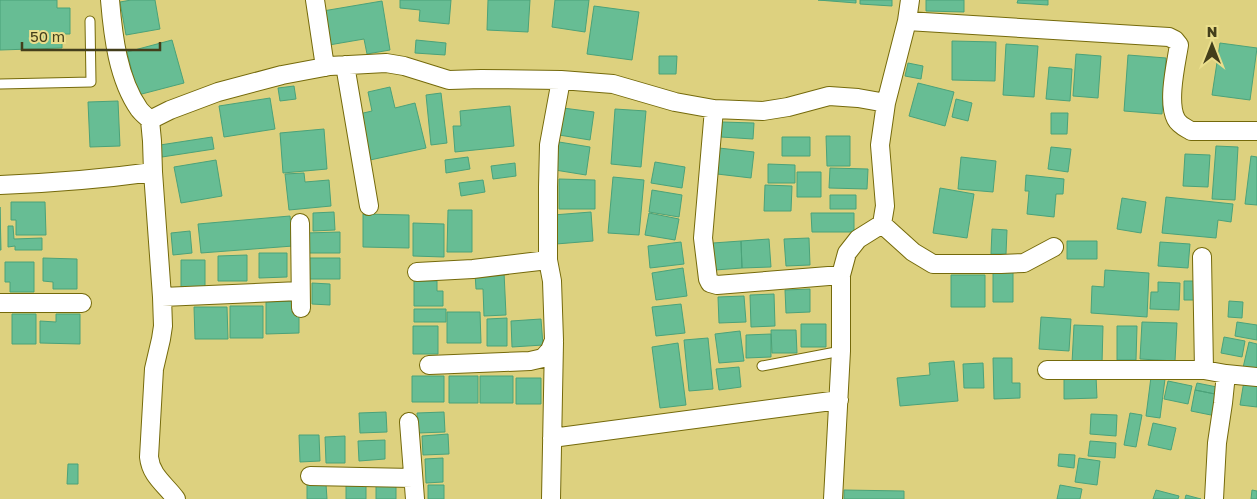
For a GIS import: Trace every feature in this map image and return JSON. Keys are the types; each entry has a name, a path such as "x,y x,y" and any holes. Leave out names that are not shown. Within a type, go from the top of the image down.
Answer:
{"street":[{"path":"110,0 112,32 127,88 140,110 150,120 163,326 154,369 149,457 153,472 176,499"},
{"path":"315,0 325,67"},
{"path":"833,499 841,351 841,275 847,254 858,239 882,224 885,206 880,145 886,103 907,21 910,0"},
{"path":"907,21 1169,37 1178,45 1172,106 1176,120 1191,131 1257,131"},
{"path":"150,120 170,110 218,92 282,75 325,67 386,63 404,66 449,80 561,80 613,84 675,102 714,109 764,111 829,96 858,98 886,103"},
{"path":"345,65 369,206"},
{"path":"551,499 554,340 552,281 548,260 549,145 561,80"},
{"path":"714,109 703,238 710,283 717,285 841,275"},
{"path":"0,185 48,184 153,172"},
{"path":"162,297 300,299 300,223"},
{"path":"882,224 913,252 933,264 1024,263 1054,247"},
{"path":"1202,257 1204,370"},
{"path":"417,272 473,269 548,260"},
{"path":"0,304 82,303"},
{"path":"429,365 530,362 543,358 550,350 554,340"},
{"path":"1047,370 1204,370 1257,377"},
{"path":"1214,499 1217,443 1226,374"},
{"path":"552,438 839,400"},
{"path":"409,422 415,499"},
{"path":"310,476 413,478"}],"lane":[{"path":"0,84 91,82 90,21"},
{"path":"762,366 841,351"}],"building":[{"path":"0,0 57,0 57,8 70,8 70,34 62,34 62,48 0,50"},
{"path":"155,0 160,29 126,35 120,2"},
{"path":"400,0 451,0 449,24 419,21 420,10 400,8"},
{"path":"488,0 530,0 528,32 487,30"},
{"path":"555,0 589,0 585,32 552,27"},
{"path":"818,0 856,0 856,3"},
{"path":"860,0 892,0 892,6 860,4"},
{"path":"926,0 964,0 964,12 926,11"},
{"path":"1018,0 1048,0 1048,5 1017,3"},
{"path":"382,1 390,50 367,54 364,39 329,45 323,11"},
{"path":"594,6 639,12 632,60 587,54"},
{"path":"172,40 184,83 138,95 127,52"},
{"path":"416,40 446,43 445,55 415,53"},
{"path":"952,41 996,42 995,81 952,80"},
{"path":"1220,43 1257,48 1250,100 1212,95"},
{"path":"1006,44 1038,46 1034,97 1003,95"},
{"path":"1076,54 1101,56 1098,98 1073,96"},
{"path":"1128,55 1166,58 1162,114 1124,111"},
{"path":"659,56 677,56 676,74 659,74"},
{"path":"908,63 923,66 921,79 905,76"},
{"path":"1049,67 1072,69 1070,101 1046,99"},
{"path":"918,83 954,92 945,126 909,116"},
{"path":"294,86 296,99 280,101 278,88"},
{"path":"390,87 395,108 415,103 426,148 370,160 359,114 372,111 368,92"},
{"path":"441,93 447,143 431,145 426,95"},
{"path":"270,98 275,129 224,137 219,106"},
{"path":"956,99 972,103 968,121 952,117"},
{"path":"118,101 120,146 90,147 88,102"},
{"path":"510,106 514,146 455,152 453,126 461,126 460,111"},
{"path":"563,108 594,112 590,140 559,135"},
{"path":"615,109 646,111 641,167 611,164"},
{"path":"1051,113 1068,113 1067,134 1051,134"},
{"path":"722,122 754,123 753,139 721,137"},
{"path":"324,129 327,169 283,173 280,133"},
{"path":"826,136 850,136 850,166 827,166"},
{"path":"212,137 214,149 162,157 160,145"},
{"path":"782,137 810,137 810,156 782,156"},
{"path":"559,142 590,147 586,175 555,170"},
{"path":"1216,146 1238,147 1235,200 1212,199"},
{"path":"1051,147 1071,149 1068,172 1048,169"},
{"path":"719,148 754,152 751,178 717,174"},
{"path":"1185,154 1210,155 1208,187 1183,186"},
{"path":"1251,156 1257,157 1257,205 1245,204"},
{"path":"468,157 470,169 446,173 445,160"},
{"path":"961,157 996,161 993,192 958,189"},
{"path":"216,160 222,196 181,203 174,167"},
{"path":"655,162 685,167 682,188 651,183"},
{"path":"515,163 516,176 493,179 491,166"},
{"path":"768,164 795,165 795,183 768,183"},
{"path":"830,168 868,169 867,189 829,188"},
{"path":"797,172 821,172 821,197 797,197"},
{"path":"304,173 305,182 329,180 331,206 289,210 285,174"},
{"path":"1026,175 1064,179 1063,194 1056,194 1054,217 1027,214 1029,191 1025,191"},
{"path":"613,177 644,180 639,235 608,233"},
{"path":"559,179 595,180 595,209 559,209"},
{"path":"483,180 485,192 461,196 459,183"},
{"path":"765,185 792,186 791,211 764,211"},
{"path":"940,188 974,194 967,238 933,233"},
{"path":"652,190 682,195 679,217 649,212"},
{"path":"830,195 856,195 856,209 830,209"},
{"path":"1166,197 1233,204 1231,222 1218,220 1216,238 1162,233"},
{"path":"1122,198 1146,202 1141,233 1117,229"},
{"path":"11,202 45,202 46,235 16,235 16,220 11,220"},
{"path":"0,207 1,250 0,250"},
{"path":"448,210 472,210 472,252 447,252"},
{"path":"334,212 335,230 313,231 313,213"},
{"path":"591,212 593,241 556,244 553,215"},
{"path":"649,213 679,219 675,240 645,235"},
{"path":"811,213 854,213 854,232 812,232"},
{"path":"363,214 409,215 409,248 363,247"},
{"path":"290,216 293,246 201,253 198,224"},
{"path":"413,223 444,224 444,257 413,256"},
{"path":"8,226 13,226 14,239 42,238 42,250 15,250 15,246 8,247"},
{"path":"992,229 1007,230 1006,254 991,254"},
{"path":"190,231 192,253 173,255 171,233"},
{"path":"340,232 340,253 306,253 306,233"},
{"path":"809,238 810,265 786,266 784,239"},
{"path":"769,239 771,267 742,268 741,241"},
{"path":"741,241 742,268 715,270 713,243"},
{"path":"1067,241 1097,241 1097,259 1067,259"},
{"path":"681,242 684,264 650,268 648,246"},
{"path":"1160,242 1190,244 1188,268 1158,266"},
{"path":"259,253 287,253 287,277 259,278"},
{"path":"247,255 247,281 218,281 218,256"},
{"path":"43,258 77,259 77,289 53,289 53,282 43,281"},
{"path":"306,258 340,258 340,279 306,279"},
{"path":"181,260 205,260 205,287 181,287"},
{"path":"5,262 34,262 34,292 10,292 10,282 5,282"},
{"path":"683,268 687,296 656,300 652,273"},
{"path":"993,270 1013,270 1013,302 993,302"},
{"path":"1105,270 1149,273 1147,317 1091,313 1092,286 1104,287"},
{"path":"504,272 506,315 484,316 483,289 476,289 475,273"},
{"path":"951,275 985,275 985,307 951,307"},
{"path":"414,281 437,281 437,291 443,291 443,306 414,306"},
{"path":"1184,281 1199,281 1199,300 1184,300"},
{"path":"1158,282 1180,283 1179,310 1150,309 1151,292 1158,292"},
{"path":"312,283 330,284 330,305 312,304"},
{"path":"810,289 810,312 786,313 785,290"},
{"path":"774,294 775,326 751,327 750,295"},
{"path":"744,296 746,322 719,323 718,297"},
{"path":"299,301 299,333 266,334 266,302"},
{"path":"1229,301 1243,302 1242,318 1228,317"},
{"path":"681,304 685,333 656,336 652,307"},
{"path":"230,306 263,306 263,338 230,338"},
{"path":"194,307 227,307 228,339 195,339"},
{"path":"414,309 446,309 446,322 414,322"},
{"path":"447,312 480,312 481,343 447,343"},
{"path":"12,314 36,314 36,344 12,344"},
{"path":"56,314 80,314 80,344 40,343 40,321 56,322"},
{"path":"1041,317 1071,319 1069,351 1039,349"},
{"path":"507,318 507,346 487,346 487,319"},
{"path":"541,319 543,345 512,347 511,321"},
{"path":"1142,322 1177,323 1175,361 1140,359"},
{"path":"1237,322 1257,325 1257,340 1235,336"},
{"path":"801,324 826,324 826,347 801,347"},
{"path":"1074,325 1103,326 1102,364 1072,363"},
{"path":"413,326 438,326 438,354 413,354"},
{"path":"1117,326 1137,326 1136,360 1117,360"},
{"path":"771,330 796,330 797,353 772,353"},
{"path":"740,331 744,361 719,363 715,334"},
{"path":"771,334 771,357 746,358 746,335"},
{"path":"1224,337 1245,341 1242,357 1221,353"},
{"path":"708,338 713,389 689,391 684,340"},
{"path":"1249,342 1257,344 1257,375 1242,372"},
{"path":"678,343 686,405 660,408 652,347"},
{"path":"993,358 1012,358 1012,383 1020,383 1020,398 994,399"},
{"path":"954,361 958,401 900,406 897,378 930,375 929,363"},
{"path":"983,363 984,388 964,388 963,364"},
{"path":"739,367 741,387 719,390 716,369"},
{"path":"412,376 444,376 444,402 412,402"},
{"path":"449,376 478,376 478,403 449,403"},
{"path":"480,376 513,376 513,403 480,403"},
{"path":"1064,376 1096,376 1097,398 1064,399"},
{"path":"1151,377 1165,379 1160,418 1146,416"},
{"path":"516,378 541,378 541,404 516,404"},
{"path":"1168,381 1192,386 1188,404 1164,399"},
{"path":"1244,381 1257,383 1257,407 1240,405"},
{"path":"1197,383 1222,388 1220,395 1195,390"},
{"path":"1195,390 1220,395 1216,416 1191,411"},
{"path":"386,412 387,432 360,433 359,413"},
{"path":"444,412 445,432 418,433 417,413"},
{"path":"1130,413 1142,415 1136,447 1124,445"},
{"path":"1091,414 1117,415 1116,436 1090,434"},
{"path":"1153,423 1176,428 1171,450 1148,445"},
{"path":"448,434 449,454 423,455 422,436"},
{"path":"299,435 319,435 320,461 300,462"},
{"path":"345,436 345,463 326,463 325,437"},
{"path":"385,440 385,459 359,461 358,441"},
{"path":"1090,441 1116,443 1115,458 1088,456"},
{"path":"1059,454 1075,455 1074,468 1058,466"},
{"path":"443,458 443,482 426,483 425,459"},
{"path":"1079,458 1100,461 1097,485 1075,482"},
{"path":"68,464 78,464 78,484 67,484"},
{"path":"307,484 326,484 327,499 307,499"},
{"path":"366,484 366,499 346,499 346,485"},
{"path":"376,484 396,484 396,499 376,499"},
{"path":"428,485 444,485 444,499 428,499"},
{"path":"1060,485 1082,489 1080,499 1057,499"},
{"path":"844,490 904,491 904,499 844,499"},
{"path":"1156,490 1179,496 1178,499 1153,499"},
{"path":"1252,490 1257,491 1257,499 1251,499"},
{"path":"1186,495 1201,499 1185,499"}]}
